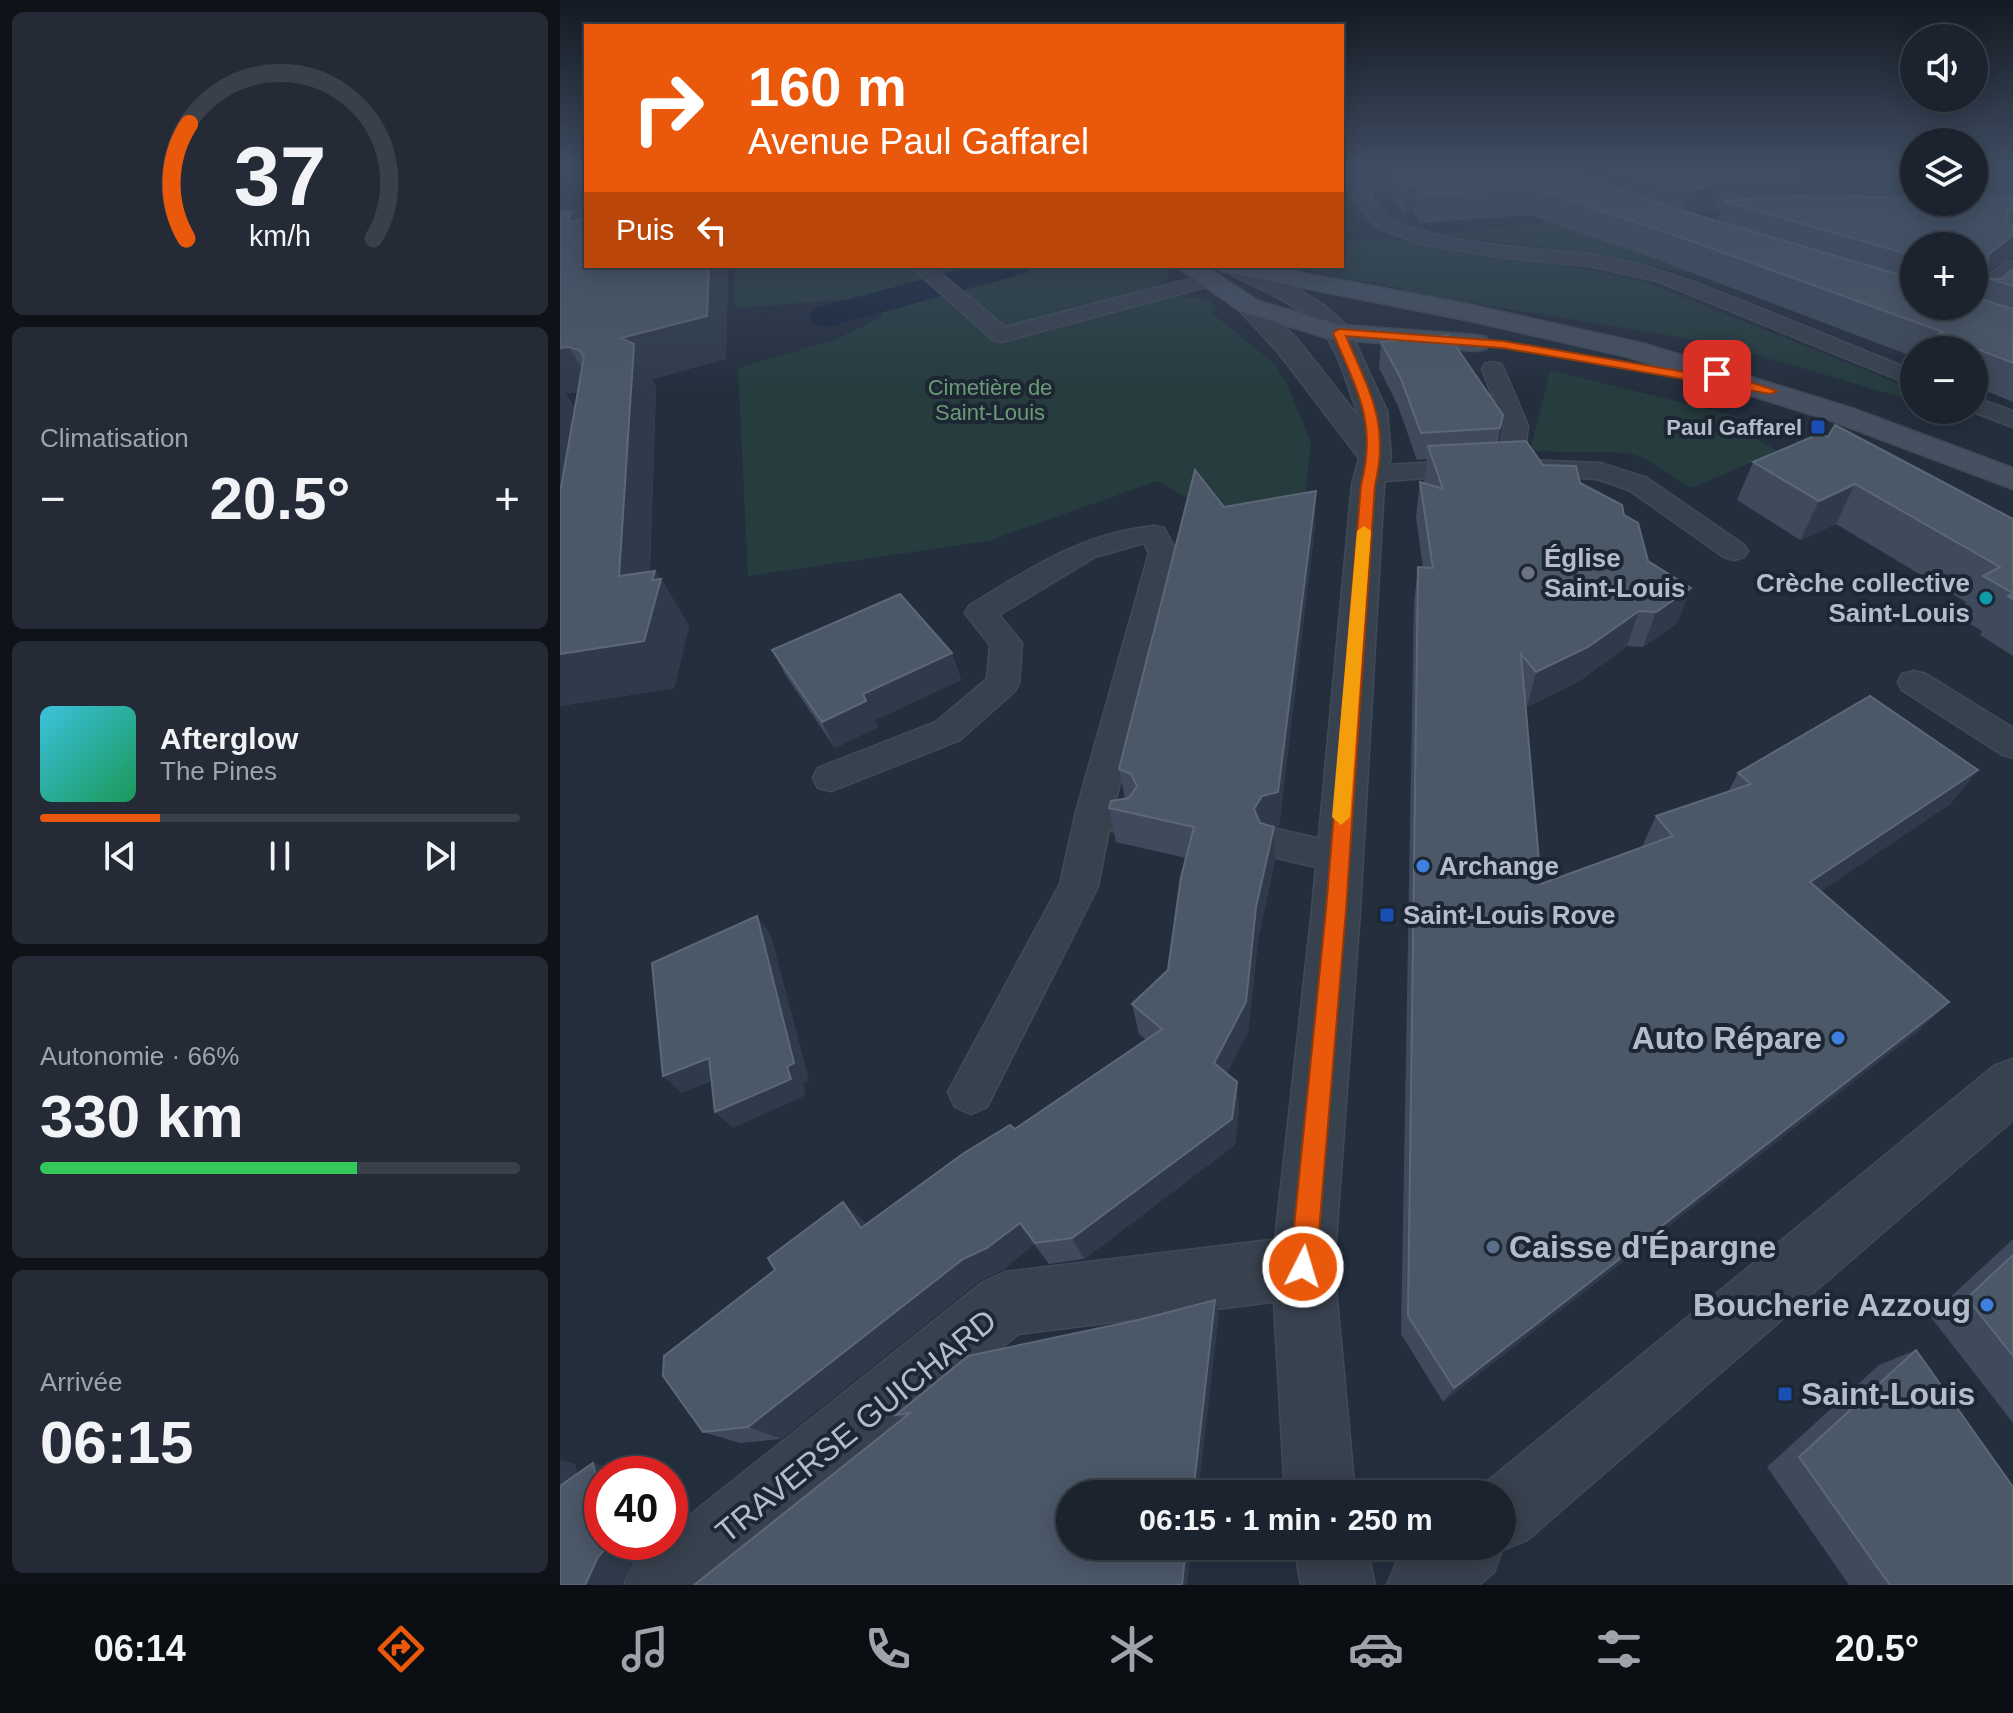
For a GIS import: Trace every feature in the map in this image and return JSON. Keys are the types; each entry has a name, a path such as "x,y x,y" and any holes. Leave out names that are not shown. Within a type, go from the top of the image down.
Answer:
{"main road":[{"path":"1201,268 1688,347 1811,377"},
{"path":"1227,272 1249,306 1339,333 1503,345 1771,391"},
{"path":"1466,312 1635,350 1771,391 2013,479"},
{"path":"1838,385 1867,395"},
{"path":"1975,433 2013,448"}],"street":[{"path":"1988,294 2013,268"},
{"path":"1227,272 1282,290 1316,312 1339,333 1372,411 1373,465 1303,1267 1319,1480"},
{"path":"1249,306 1288,346 1373,465"},
{"path":"1516,1503 2013,1085"},
{"name":"TRAVERSE GUICHARD","path":"661,1585 1005,1304 1303,1267"},
{"path":"1333,1560 1338,1585"},
{"path":"1424,1585 1452,1560"}],"lane":[{"path":"1442,242 1590,260 1663,276 1900,373"},
{"path":"922,268 1001,335 1227,272"},
{"path":"1493,369 1516,426 1510,466"},
{"path":"1988,410 2013,420"},
{"path":"1373,465 1510,466 1600,471 1638,484 1734,551"},
{"path":"831,778 948,731 1003,683 1006,643 980,613 1045,572 1109,541 1130,535 1154,534 1163,553 1108,816 1079,886 971,1092"},
{"path":"1914,682 2013,745"},
{"path":"1277,844 1338,857"}],"green space":[{"path":"1344,242 1414,242 1456,251 1565,265 1643,281 1900,384 1900,397 1721,344 1405,292 1406,289 1290,268 1344,268"},
{"path":"1499,242 1610,242 1694,274 1585,252"},
{"name":"Cimetière de Saint-Louis","path":"734,268 1165,268 1172,273 1160,282 1169,292 1183,297 1202,298 1213,304 1219,309 1210,312 1275,364 1288,386 1311,443 1302,527 1194,502 1157,481 988,541 748,576 738,368 834,340 884,316 865,298 735,308"},
{"path":"1550,370 1740,417 1727,422 1778,451 1691,488 1642,457 1628,453 1530,451"}],"building":[{"path":"560,242 584,242 584,268 709,268 707,316 621,338 634,344 619,576 655,571 652,580 661,579 644,641 560,654 560,493 584,357 579,350 560,348"},
{"path":"1694,242 1788,242 1900,275 1900,316"},
{"path":"1866,242 1900,242 1900,252"},
{"path":"1988,242 2004,242 1988,255"},
{"path":"2013,269 2013,286 1990,279 2001,279"},
{"path":"1988,301 2013,309 2013,363 1988,353 1988,336 1939,334 1943,332 1910,320 1988,320"},
{"path":"1448,335 1503,415 1500,428 1421,433 1401,379 1381,342"},
{"path":"1835,425 2013,519 2013,593 1983,576 2000,567 1855,484 1819,501 1753,462 1821,433 1828,437"},
{"path":"1526,441 1543,465 1576,466 1580,483 1622,505 1624,515 1638,523 1648,561 1691,588 1656,612 1639,611 1588,647 1536,672 1521,654 1541,884 1673,836 1656,816 1751,784 1738,773 1870,696 1978,770 1810,882 1949,1002 1454,1388 1408,1316 1418,567 1433,568 1420,482 1443,489 1428,446"},
{"path":"1195,470 1224,507 1316,491 1278,792 1262,796 1254,809 1260,823 1274,827 1256,907 1246,1002 1214,1063 1237,1082 1232,1119 1072,1238 1035,1243 1020,1223 987,1248 963,1259 748,1427 703,1432 663,1376 664,1356 775,1270 768,1258 843,1202 861,1228 964,1153 1010,1125 1015,1129 1162,1029 1132,1004 1168,970 1181,877 1194,827 1109,808 1111,801 1129,798 1137,786 1131,774 1119,769"},
{"path":"900,594 952,653 863,694 866,701 822,722 772,650"},
{"path":"757,916 794,1063 787,1067 791,1079 715,1112 709,1058 663,1076 652,963"},
{"path":"2013,1255 2013,1356 1967,1298"},
{"path":"1215,1300 1195,1480 1056,1480 1056,1560 1185,1560 1182,1585 694,1585 910,1413 896,1415 968,1356 1138,1320"},
{"path":"1916,1350 2013,1487 2013,1585 1890,1585 1799,1457"},
{"path":"584,1469 584,1560 597,1560 585,1585 560,1585 560,1486"}],"waterway":[{"path":"828,316 1007,268"}],"slow traffic":[{"path":"1341,817 1364,531"}],"place":[{"name":"Paul Gaffarel","path":"1818,427"},
{"name":"Église Saint-Louis","path":"1528,573"},
{"name":"Crèche collective Saint-Louis","path":"1986,598"},
{"name":"Archange","path":"1423,866"},
{"name":"Saint-Louis Rove","path":"1387,915"},
{"name":"Auto Répare","path":"1838,1038"},
{"name":"Caisse d'Épargne","path":"1493,1247"},
{"name":"Boucherie Azzoug","path":"1987,1305"},
{"name":"Saint-Louis","path":"1785,1394"}],"route":[{"path":"1303,1267 1336,910 1368,485 1375,457 1372,411 1339,333 1503,345 1563,353 1771,391 1717,374"}]}
